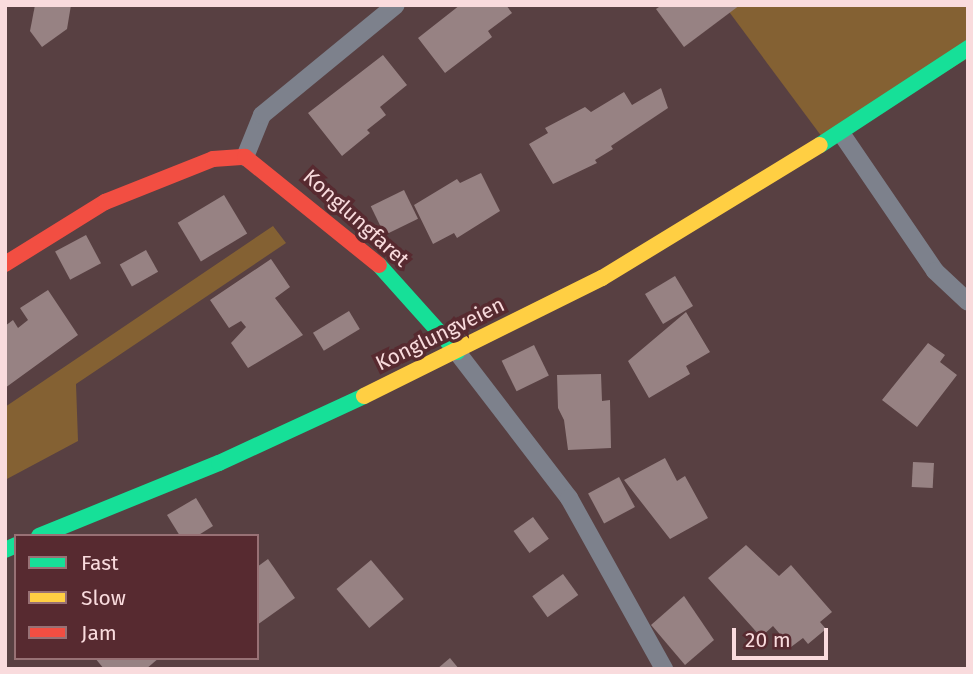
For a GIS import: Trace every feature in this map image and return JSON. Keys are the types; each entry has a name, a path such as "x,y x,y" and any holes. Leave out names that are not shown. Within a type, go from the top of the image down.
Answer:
{"street":[{"name":"Konglungveien","path":"44,534 219,463 457,352 602,278 841,134 968,48"},
{"path":"5,264 105,202 213,159 245,157"},
{"name":"Konglungfaret","path":"245,157 284,183 375,261 457,352"}],"lane":[{"path":"245,157 262,115 396,5"},
{"path":"841,134 935,271 968,302"},
{"path":"457,352 569,498 664,669"}],"shaded area":[{"path":"724,5 968,5 968,58 828,145"},
{"path":"273,226 286,243 76,384 78,441 5,480 5,407"}],"building":[{"path":"35,5 71,5 67,29 42,47 30,31"},
{"path":"460,5 506,5 512,13 488,31 492,37 445,73 418,38"},
{"path":"662,5 740,5 684,47 656,9"},
{"path":"383,55 407,85 380,107 386,115 367,130 370,133 342,156 308,113"},
{"path":"661,88 668,108 611,146 613,149 595,160 597,163 553,184 529,144 548,133 545,128 585,107 591,112 624,92 632,105"},
{"path":"481,173 500,211 457,238 454,233 433,244 414,205 457,179 460,183"},
{"path":"404,190 418,219 385,235 371,206"},
{"path":"224,195 247,234 201,261 178,223"},
{"path":"86,235 101,263 70,280 55,251"},
{"path":"146,250 158,272 132,286 120,265"},
{"path":"271,259 290,287 275,298 303,335 248,368 231,343 246,327 241,321 229,328 210,300"},
{"path":"675,276 693,306 663,324 645,294"},
{"path":"48,290 78,335 5,388 5,326 13,320 18,328 28,320 20,308"},
{"path":"349,311 360,329 324,351 313,333"},
{"path":"686,312 710,352 686,366 690,374 649,398 628,361"},
{"path":"928,343 945,355 940,362 957,375 917,427 882,400"},
{"path":"534,345 549,376 517,391 502,361"},
{"path":"601,374 602,401 610,400 611,448 568,450 564,420 558,408 557,375"},
{"path":"665,458 677,481 685,476 708,518 670,539 624,480"},
{"path":"913,462 934,463 933,488 912,487"},
{"path":"619,477 635,507 604,523 588,493"},
{"path":"196,498 213,526 200,534 179,534 167,515"},
{"path":"533,517 549,539 529,553 514,531"},
{"path":"746,545 779,576 791,565 832,612 820,622 826,629 808,644 803,638 791,647 773,626 761,637 708,578"},
{"path":"268,559 295,598 259,624 259,566"},
{"path":"371,560 404,599 369,628 337,589"},
{"path":"563,574 578,595 548,617 532,596"},
{"path":"684,596 714,640 685,665 651,625"},
{"path":"450,658 459,669 437,669"},
{"path":"97,660 157,660 146,669 104,669"}],"traffic: fast":[{"path":"820,145 968,48"},
{"path":"379,265 457,352"},
{"path":"44,534 219,463 364,396"},
{"path":"5,550 14,546"}],"traffic: slow":[{"path":"364,396 602,278 820,145"}],"traffic: jam":[{"path":"5,264 105,202 213,159 245,157 379,265"}]}
